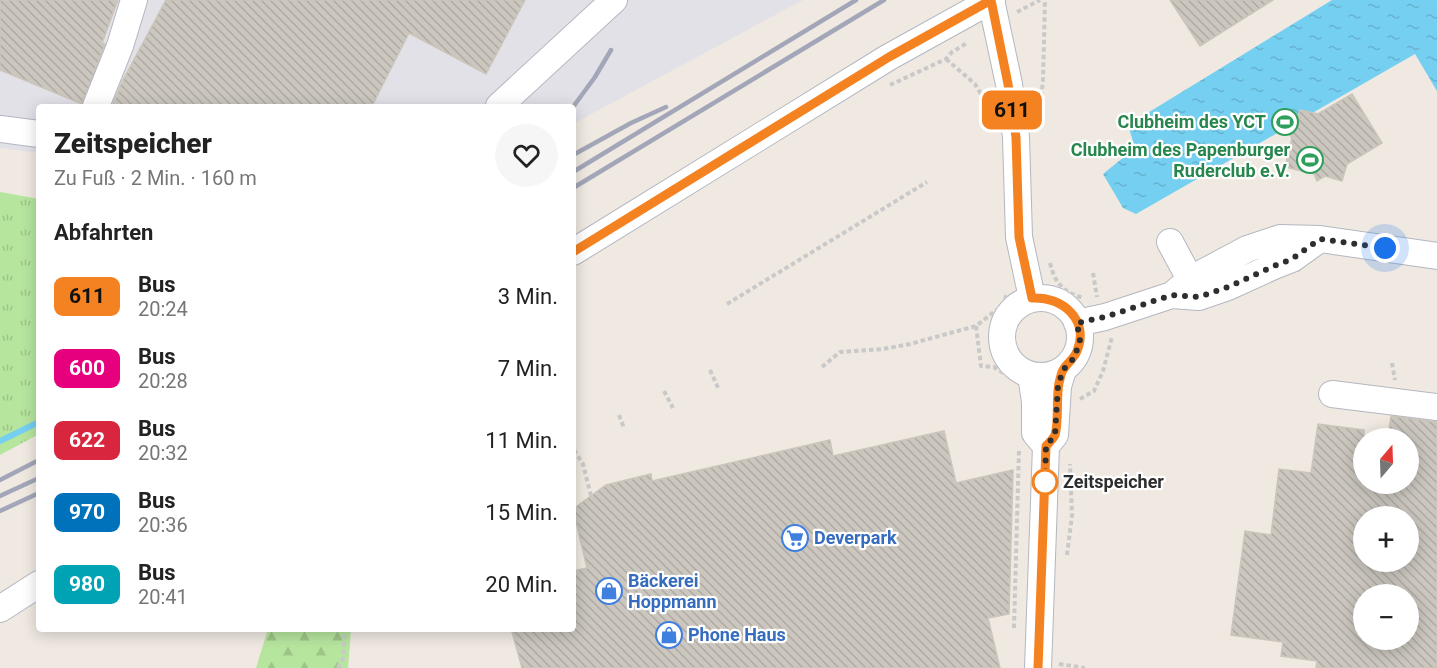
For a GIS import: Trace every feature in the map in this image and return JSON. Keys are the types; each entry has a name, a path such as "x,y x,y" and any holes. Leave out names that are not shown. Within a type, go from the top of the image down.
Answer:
{"street":[{"path":"97,104 120,46 134,0"},
{"path":"501,104 614,0"},
{"path":"576,250 889,57 992,0 1016,137 1019,237 1032,298"},
{"path":"0,129 36,134"},
{"path":"1077,323 1101,307 1187,290 1247,249 1280,238 1320,239 1437,256"},
{"path":"1170,242 1187,290"},
{"path":"1038,668 1046,446 1055,435 1058,386 1063,370 1078,350 1080,332 1072,313 1054,300 1032,298 1013,308 1006,317 1001,339 1007,357 1021,371 1031,375 1042,376 1063,370"},
{"path":"1031,375 1035,433 1046,446"},
{"path":"1332,394 1437,407"},
{"path":"0,609 36,586"}],"path":[{"path":"946,59 975,84 990,112"},
{"path":"727,304 927,182"},
{"path":"1053,272 1060,285 1101,307"},
{"path":"1073,402 1094,391 1113,338 1101,307 1093,273"},
{"path":"822,367 840,352 883,349 910,344 976,326 1003,305 1010,286"},
{"path":"976,326 981,366"},
{"path":"710,370 719,390"},
{"path":"664,391 673,408"},
{"path":"619,415 624,428"},
{"path":"1014,636 1020,446"},
{"path":"576,453 583,464 591,496"},
{"path":"338,668 343,658 345,632"}],"shaded area":[{"path":"0,0 803,0 576,122 576,104 36,104 36,153 0,148"}],"green space":[{"path":"0,192 36,198 36,436 0,455"},
{"path":"267,632 351,632 348,668 256,668"}],"water":[{"path":"1332,0 1437,0 1437,91 1415,54 1136,214 1123,208 1103,174 1135,148 1128,125"}],"building":[{"path":"0,0 118,0 102,43 105,44 82,104 0,70"},
{"path":"166,0 525,0 486,74 409,33 373,104 113,104 122,82"},
{"path":"1170,0 1273,0 1200,46"},
{"path":"1352,94 1382,143 1347,164 1342,181 1325,176 1317,181 1314,174 1285,167 1292,138 1288,132 1294,128 1300,110 1318,114"},
{"path":"1391,416 1437,422 1437,668 1316,668 1317,661 1281,656 1283,642 1231,635 1245,531 1271,535 1279,469 1311,473 1318,424 1353,429 1353,494 1419,494 1419,428 1389,428"},
{"name":"Deverpark","path":"944,431 956,483 1013,470 1009,614 988,618 1000,668 522,668 512,632 576,632 576,570 587,568 576,522 576,507 606,485 651,474 652,481 830,440 833,456"}],"waterway":[{"path":"0,441 36,423"}],"railway":[{"path":"576,170 856,0"},
{"path":"576,186 884,0"},
{"path":"575,104 611,50"},
{"path":"576,153 666,107"},
{"path":"0,480 36,462"},
{"path":"0,496 36,479"},
{"path":"0,511 36,494"}],"bus line":[{"name":"611","path":"576,250 889,57 991,0 1016,137 1019,237 1032,298 1043,297 1064,305 1072,313 1080,332 1078,350 1063,370 1058,386 1055,435 1046,446 1038,668"}],"place":[{"name":"Clubheim des YCT","path":"1285,122"},
{"name":"Clubheim des Papenburger Ruderclub e.V.","path":"1310,160"},
{"name":"Zeitspeicher","path":"1045,482"},
{"name":"Deverpark","path":"795,538"},
{"name":"Bäckerei Hoppmann","path":"609,591"},
{"name":"Phone Haus","path":"669,635"}],"route":[{"path":"1045,482 1046,446 1055,435 1058,386 1063,370 1074,358 1080,341 1077,323 1105,317 1172,295 1199,297 1228,287 1292,259 1320,239 1385,248"}]}
